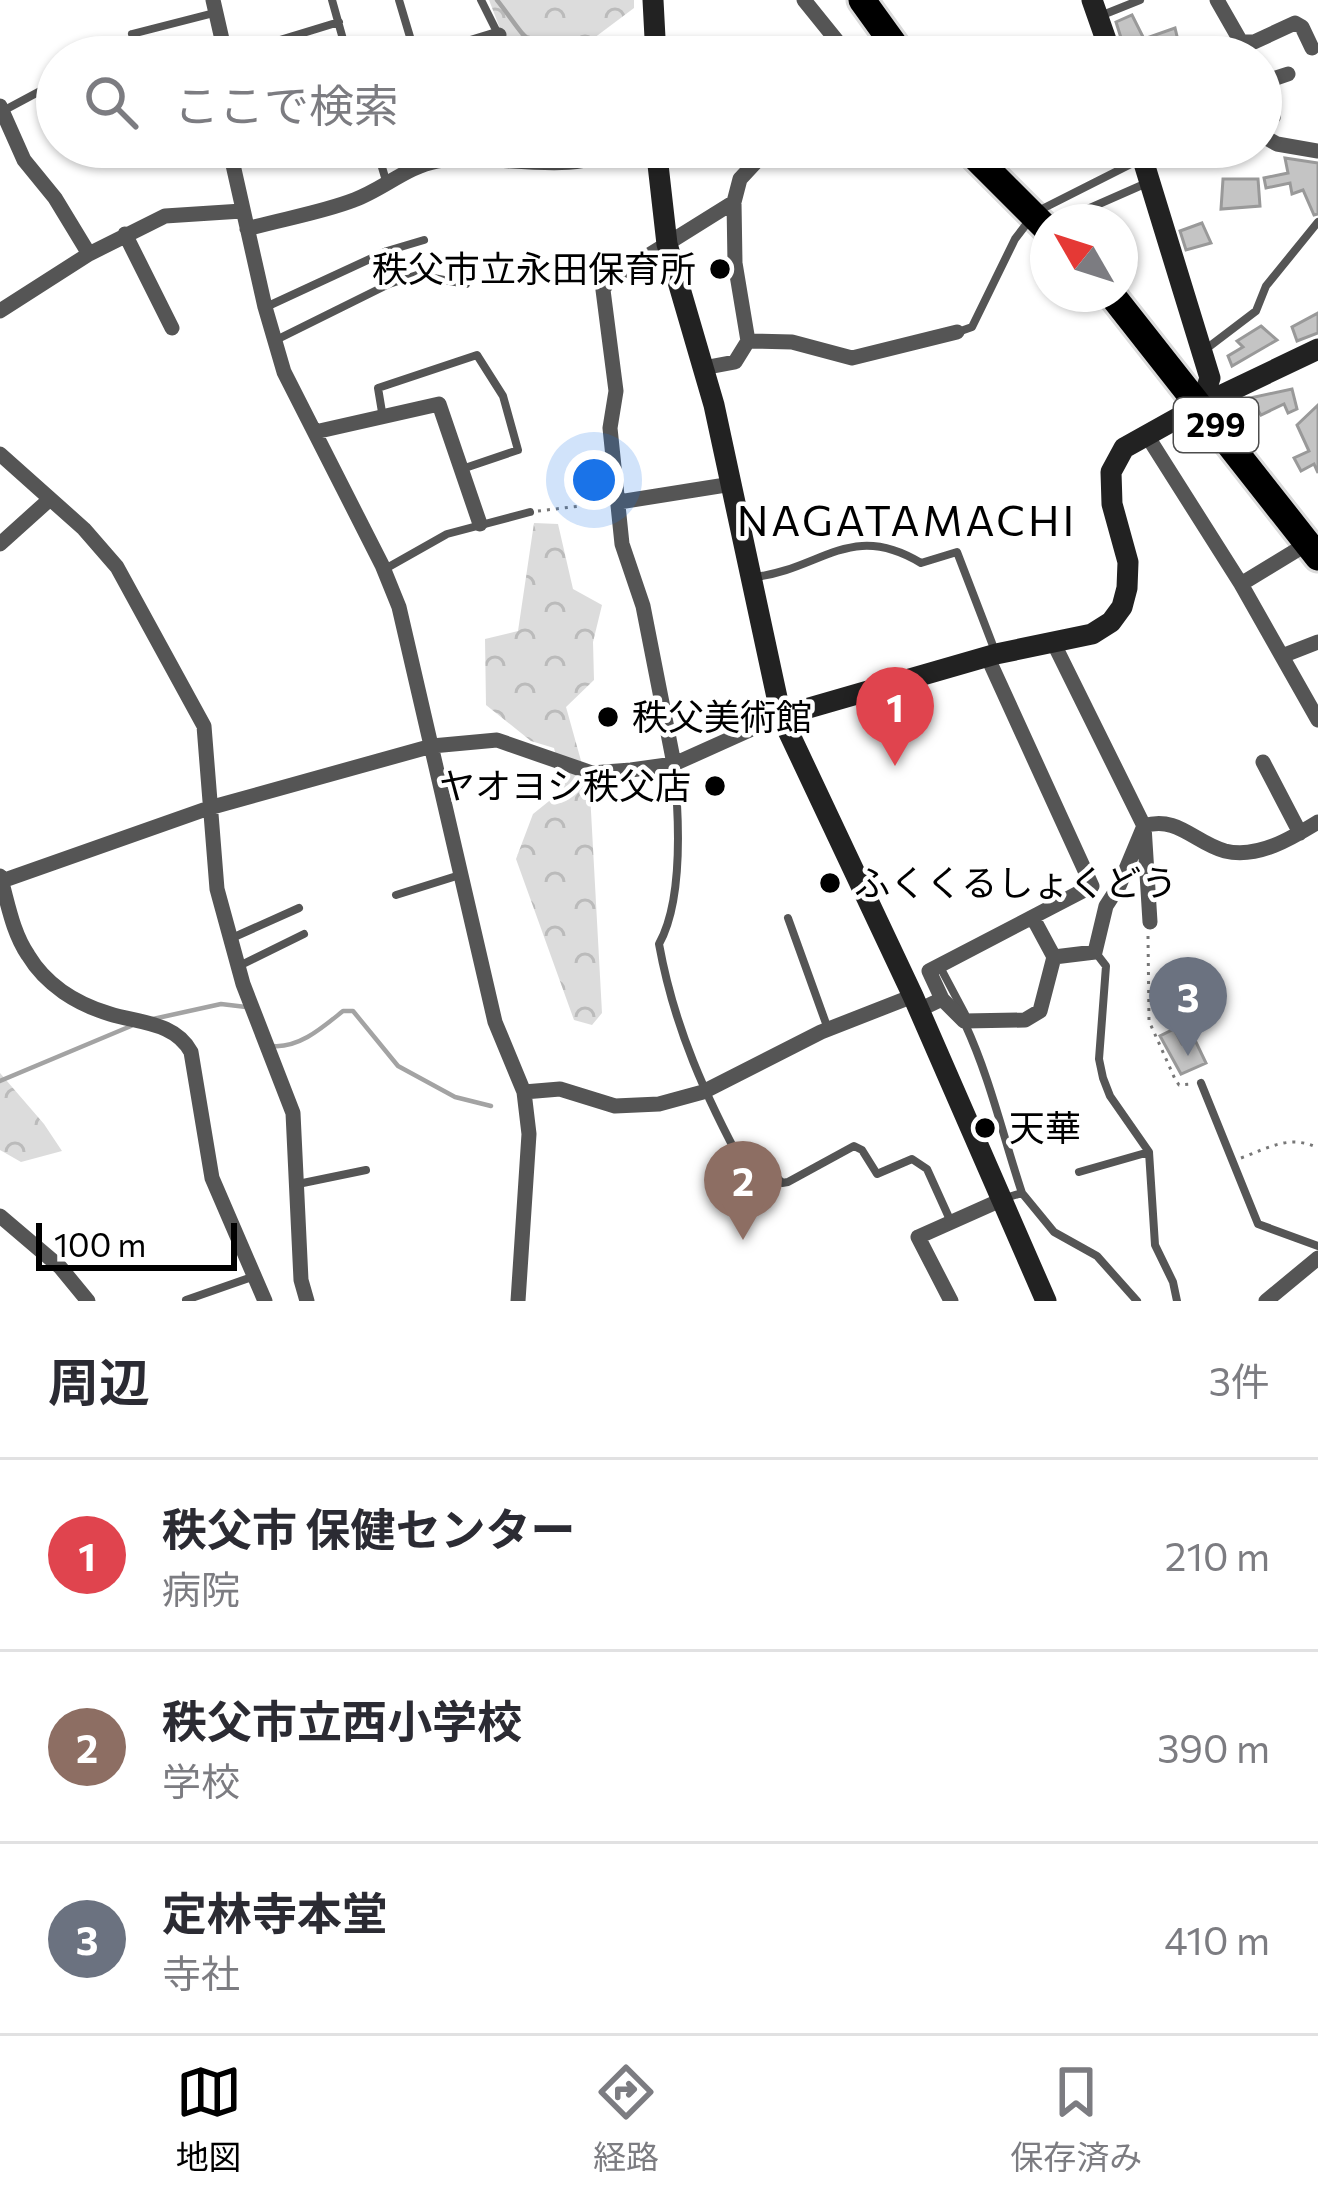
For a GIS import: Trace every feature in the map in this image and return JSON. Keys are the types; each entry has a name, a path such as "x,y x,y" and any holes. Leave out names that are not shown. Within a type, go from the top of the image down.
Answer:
{"highway":[{"path":"877,6 892,36"},
{"path":"987,168 1030,209"},
{"name":"299","path":"1126,312 1314,546"}],"street":[{"path":"653,0 655,36"},
{"path":"804,0 833,36"},
{"path":"1216,0 1237,36"},
{"path":"214,6 221,36"},
{"path":"1267,36 1295,23 1312,48"},
{"path":"1282,76 1288,74"},
{"path":"1,110 24,160 55,198 88,254"},
{"path":"1282,145 1318,151"},
{"path":"233,168 284,372 399,608 495,1022 524,1092 529,1133 518,1301"},
{"path":"247,229 355,200 418,168"},
{"path":"658,168 667,244 732,484 781,716 1012,1196 1046,1301"},
{"path":"703,368 735,362 748,341 735,263 734,202 740,179 750,168"},
{"path":"1146,168 1204,351 1210,378 1201,405"},
{"path":"674,764 643,605 622,544 610,428 616,391 603,290 608,280 734,202"},
{"path":"0,311 88,254 165,216 242,211"},
{"path":"125,235 172,328"},
{"path":"748,341 792,342 852,358 956,332"},
{"path":"265,1301 212,1178 191,1052 184,1038 70,998 49,980 28,956 10,918 1,878 209,808 432,746 497,740 592,772 674,764 781,716 991,655 1092,634 1122,608 1128,562 1112,504 1111,472 1124,448 1318,349"},
{"path":"314,432 439,404 480,524"},
{"path":"1146,434 1241,584 1318,720"},
{"path":"0,454 117,567 204,727 217,889 238,967 292,1113 301,1280 308,1301"},
{"path":"620,502 732,484"},
{"path":"0,544 50,499"},
{"path":"1241,584 1314,546"},
{"path":"1282,656 1318,641"},
{"path":"1053,642 1144,826 1150,922"},
{"path":"991,655 1092,886 929,971 942,999 966,1021 1025,1020 1040,1012 1054,957 1033,918"},
{"path":"1263,762 1300,832"},
{"path":"1054,957 1095,952 1106,906 1144,826 1159,821 1171,824 1226,851 1255,850 1317,824"},
{"path":"524,1092 560,1089 615,1106 659,1104 703,1092 828,1029 942,999"},
{"path":"951,1301 918,1237 1012,1196"},
{"path":"0,1216 60,1268 88,1301"},
{"path":"1266,1301 1318,1258"}],"lane":[{"path":"332,0 343,36"},
{"path":"399,0 410,36"},
{"path":"481,0 499,35"},
{"path":"1096,9 1140,0"},
{"path":"133,36 214,6"},
{"path":"294,36 339,22"},
{"path":"1,110 36,92"},
{"path":"382,168 387,184"},
{"path":"1047,204 1113,168"},
{"path":"1096,204 1150,182"},
{"path":"1204,351 1256,311 1266,286 1318,223"},
{"path":"956,332 972,328 1015,239 1030,232"},
{"path":"265,307 387,251 424,240"},
{"path":"275,341 389,284 417,275 466,284"},
{"path":"383,419 379,388 477,355 503,396 518,450 461,469"},
{"path":"384,570 447,534 530,512"},
{"path":"753,577 776,575 832,550 891,545 921,563 957,552 991,655"},
{"path":"674,764 678,831 671,922 659,944 677,1023 703,1092 746,1171 764,1162 782,1183 788,1182 854,1146 862,1150 877,1174 912,1159 927,1169 951,1222"},
{"path":"396,895 463,874"},
{"path":"230,939 299,908"},
{"path":"788,918 828,1029"},
{"path":"238,967 304,934"},
{"path":"1095,952 1106,966 1099,1059 1102,1078 1109,1096 1149,1152 1155,1245 1177,1301"},
{"path":"939,965 984,1065 1012,1196 1054,1232 1097,1256 1137,1301"},
{"path":"1201,1083 1258,1224 1318,1246"},
{"path":"1079,1172 1149,1152"},
{"path":"296,1185 366,1170"},
{"path":"186,1300 256,1276"}],"path":[{"path":"530,512 620,502"},
{"path":"1150,922 1147,1007 1154,1036 1179,1085 1201,1083"},
{"path":"1234,1160 1289,1141 1302,1140 1318,1148"}],"green space":[{"path":"489,0 634,0 634,8 597,36 503,36"},
{"path":"534,523 558,524 573,589 602,605 593,642 594,680 566,707 590,793 602,1013 592,1025 574,1020 516,859 533,814 564,789 554,748 531,741 486,705 485,639 518,631"},
{"path":"0,1073 62,1151 21,1162 0,1150"}],"building":[{"path":"1132,15 1142,36 1120,36 1116,22"},
{"path":"1175,28 1177,36 1152,36"},
{"path":"1285,158 1318,163 1318,214 1314,215 1303,190 1292,194 1290,183 1266,188 1264,178 1288,173"},
{"path":"1223,179 1258,179 1260,206 1221,209"},
{"path":"1202,223 1211,243 1186,250 1180,231"},
{"path":"1318,313 1318,333 1297,341 1292,327"},
{"path":"1261,326 1277,340 1232,366 1228,356 1243,347 1237,341"},
{"path":"1292,389 1297,409 1288,413 1284,404 1261,415 1250,398"},
{"path":"1318,405 1318,473 1314,464 1301,471 1294,458 1309,451 1297,425"},
{"path":"1174,1029 1182,1044 1195,1040 1206,1063 1181,1074 1160,1036"}],"waterway":[{"path":"497,0 526,36"},
{"path":"153,1019 221,1004 246,1007"},
{"path":"273,1046 302,1040 343,1011 353,1011 398,1066 455,1097 491,1106"},
{"path":"0,1081 131,1026"}],"place":[{"name":"秩父市立永田保育所","path":"720,269"},
{"name":"秩父美術館","path":"608,717"},
{"name":"秩父市 保健センター","path":"895,766"},
{"name":"ヤオヨシ秩父店","path":"715,786"},
{"name":"ふくくるしょくどう","path":"830,883"},
{"name":"定林寺本堂","path":"1188,1056"},
{"name":"天華","path":"985,1128"},
{"name":"秩父市立西小学校","path":"743,1240"}],"district":[{"name":"NAGATAMACHI","path":"907,521"}]}
